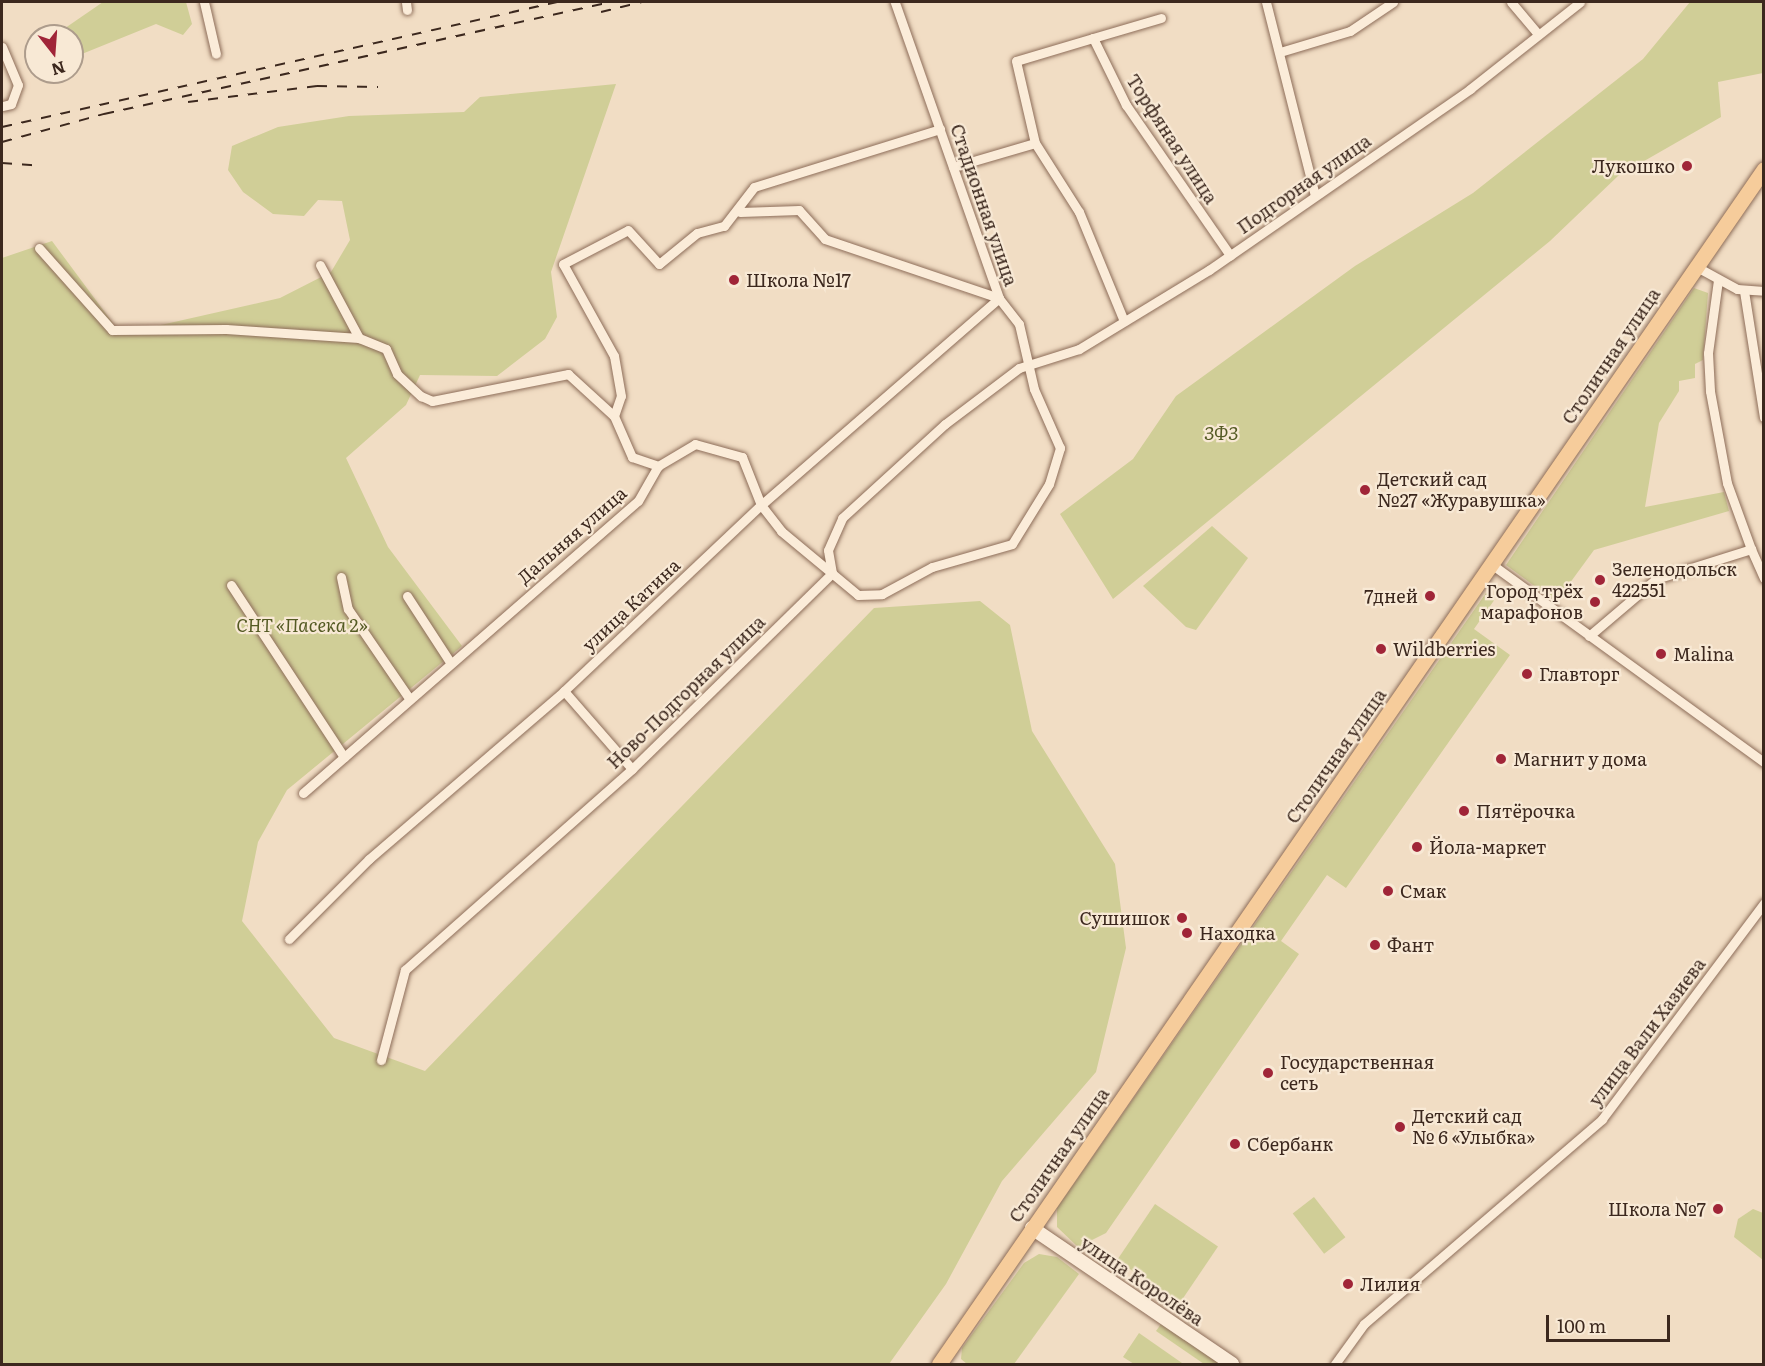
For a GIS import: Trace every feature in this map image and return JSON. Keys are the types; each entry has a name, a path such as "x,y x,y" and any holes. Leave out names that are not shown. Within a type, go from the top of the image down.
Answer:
{"main road":[{"name":"Столичная улица","path":"939,1365 1494,566 1695,266 1764,169"}],"street":[{"path":"204,2 216,54"},
{"name":"Стадионная улица","path":"895,2 999,297 1019,324 1034,389 1060,448 1049,484 1012,544"},
{"path":"1266,2 1315,196"},
{"path":"1280,52 1350,31 1393,2"},
{"path":"1511,2 1538,34"},
{"name":"Подгорная улица","path":"1030,366 1079,349 1230,255 1470,89 1580,2"},
{"path":"1124,321 1079,212 1035,143 1016,61 1161,18"},
{"name":"Торфяная улица","path":"1093,38 1126,105 1230,255"},
{"path":"2,48 18,92 11,104 2,106"},
{"path":"614,416 621,396 614,356 563,264 628,230 659,264 697,233 724,226 740,212 754,188 940,129"},
{"path":"953,167 1035,143"},
{"path":"740,212 799,210 825,239 999,297"},
{"path":"39,248 112,330 226,329 359,338 386,349 398,374 432,400 568,374 614,416 632,457 658,466"},
{"path":"321,265 359,338"},
{"path":"1695,266 1718,280 1744,291 1764,291"},
{"path":"1718,280 1708,353 1710,391 1727,483 1764,578"},
{"path":"1744,291 1764,417"},
{"name":"улица Катина","path":"289,939 369,859 564,691 761,505 999,297"},
{"path":"832,573 828,550 843,518 945,424 1030,366"},
{"name":"Дальняя улица","path":"303,793 450,662 638,501 658,466 695,444 725,450 742,457 761,505 781,531 858,595 882,594 932,567 1012,544"},
{"path":"1589,636 1656,579 1751,549"},
{"path":"1494,566 1764,762"},
{"name":"Ново-Подгорная улица","path":"381,1060 405,970 632,769 832,573"},
{"path":"341,577 348,609 410,698"},
{"path":"231,585 344,757"},
{"path":"407,596 450,662"},
{"path":"564,691 632,769"},
{"name":"улица Вали Хазиева","path":"1335,1365 1364,1324 1602,1119 1764,903"},
{"name":"улица Королёва","path":"1032,1228 1232,1365"}],"green space":[{"path":"103,2 186,2 192,24 183,35 156,24 84,53 84,24 71,24"},
{"name":"ЗФЗ","path":"1690,2 1763,2 1763,73 1718,82 1721,117 1618,176 1550,241 1113,599 1060,514 1133,459 1176,396 1355,266 1473,193 1643,59"},
{"name":"СНТ «Пасека 2»","path":"616,84 551,272 557,317 545,339 497,376 420,375 406,405 346,458 388,547 462,646 287,790 258,842 242,921 334,1038 425,1071 874,608 980,601 1010,625 1032,731 1115,864 1126,948 1096,1072 1002,1181 946,1284 889,1364 2,1364 2,258 52,241 121,334 280,298 331,272 350,240 342,201 318,200 304,216 273,214 243,192 228,170 232,146 278,127 349,116 464,112 480,97"},
{"path":"1694,288 1708,293 1703,360 1695,364 1695,378 1679,381 1679,391 1659,423 1645,507 1724,492 1729,511 1594,550 1556,602 1506,565"},
{"path":"1212,526 1248,558 1196,630 1186,627 1143,586"},
{"path":"1486,593 1495,599 1474,629 1510,655 1346,888 1327,875 1281,941 1299,954 1106,1233 1078,1247 1057,1227 1057,1208"},
{"path":"1314,1197 1345,1237 1324,1254 1293,1214"},
{"path":"1155,1204 1218,1246 1180,1303 1117,1260"},
{"path":"1753,1209 1763,1213 1763,1260 1734,1237 1738,1219"},
{"path":"1039,1254 1057,1257 1079,1274 1014,1364 967,1364 961,1359 962,1348 1024,1263"},
{"path":"1161,1324 1221,1364 1204,1364 1156,1331"},
{"path":"1139,1333 1182,1363 1134,1364 1123,1357"}],"railway":[{"path":"2,127 557,2"},
{"path":"2,142 104,114 611,2"},
{"path":"601,12 642,2"},
{"path":"188,102 317,86 378,87"},
{"path":"2,163 41,166"}],"place":[{"name":"Лукошко","path":"1687,166"},
{"name":"Школа №17","path":"734,280"},
{"name":"Детский сад №27 «Журавушка»","path":"1365,490"},
{"name":"Зеленодольск 422551","path":"1600,580"},
{"name":"7дней","path":"1430,596"},
{"name":"Город трёх марафонов","path":"1595,602"},
{"name":"Wildberries","path":"1381,649"},
{"name":"Malina","path":"1661,654"},
{"name":"Главторг","path":"1527,674"},
{"name":"Магнит у дома","path":"1501,759"},
{"name":"Пятёрочка","path":"1464,811"},
{"name":"Йола-маркет","path":"1417,847"},
{"name":"Смак","path":"1388,891"},
{"name":"Сушишок","path":"1182,918"},
{"name":"Находка","path":"1187,933"},
{"name":"Фант","path":"1375,945"},
{"name":"Государственная сеть","path":"1268,1073"},
{"name":"Детский сад № 6 «Улыбка»","path":"1400,1127"},
{"name":"Сбербанк","path":"1235,1144"},
{"name":"Школа №7","path":"1718,1209"},
{"name":"Лилия","path":"1348,1284"}]}
